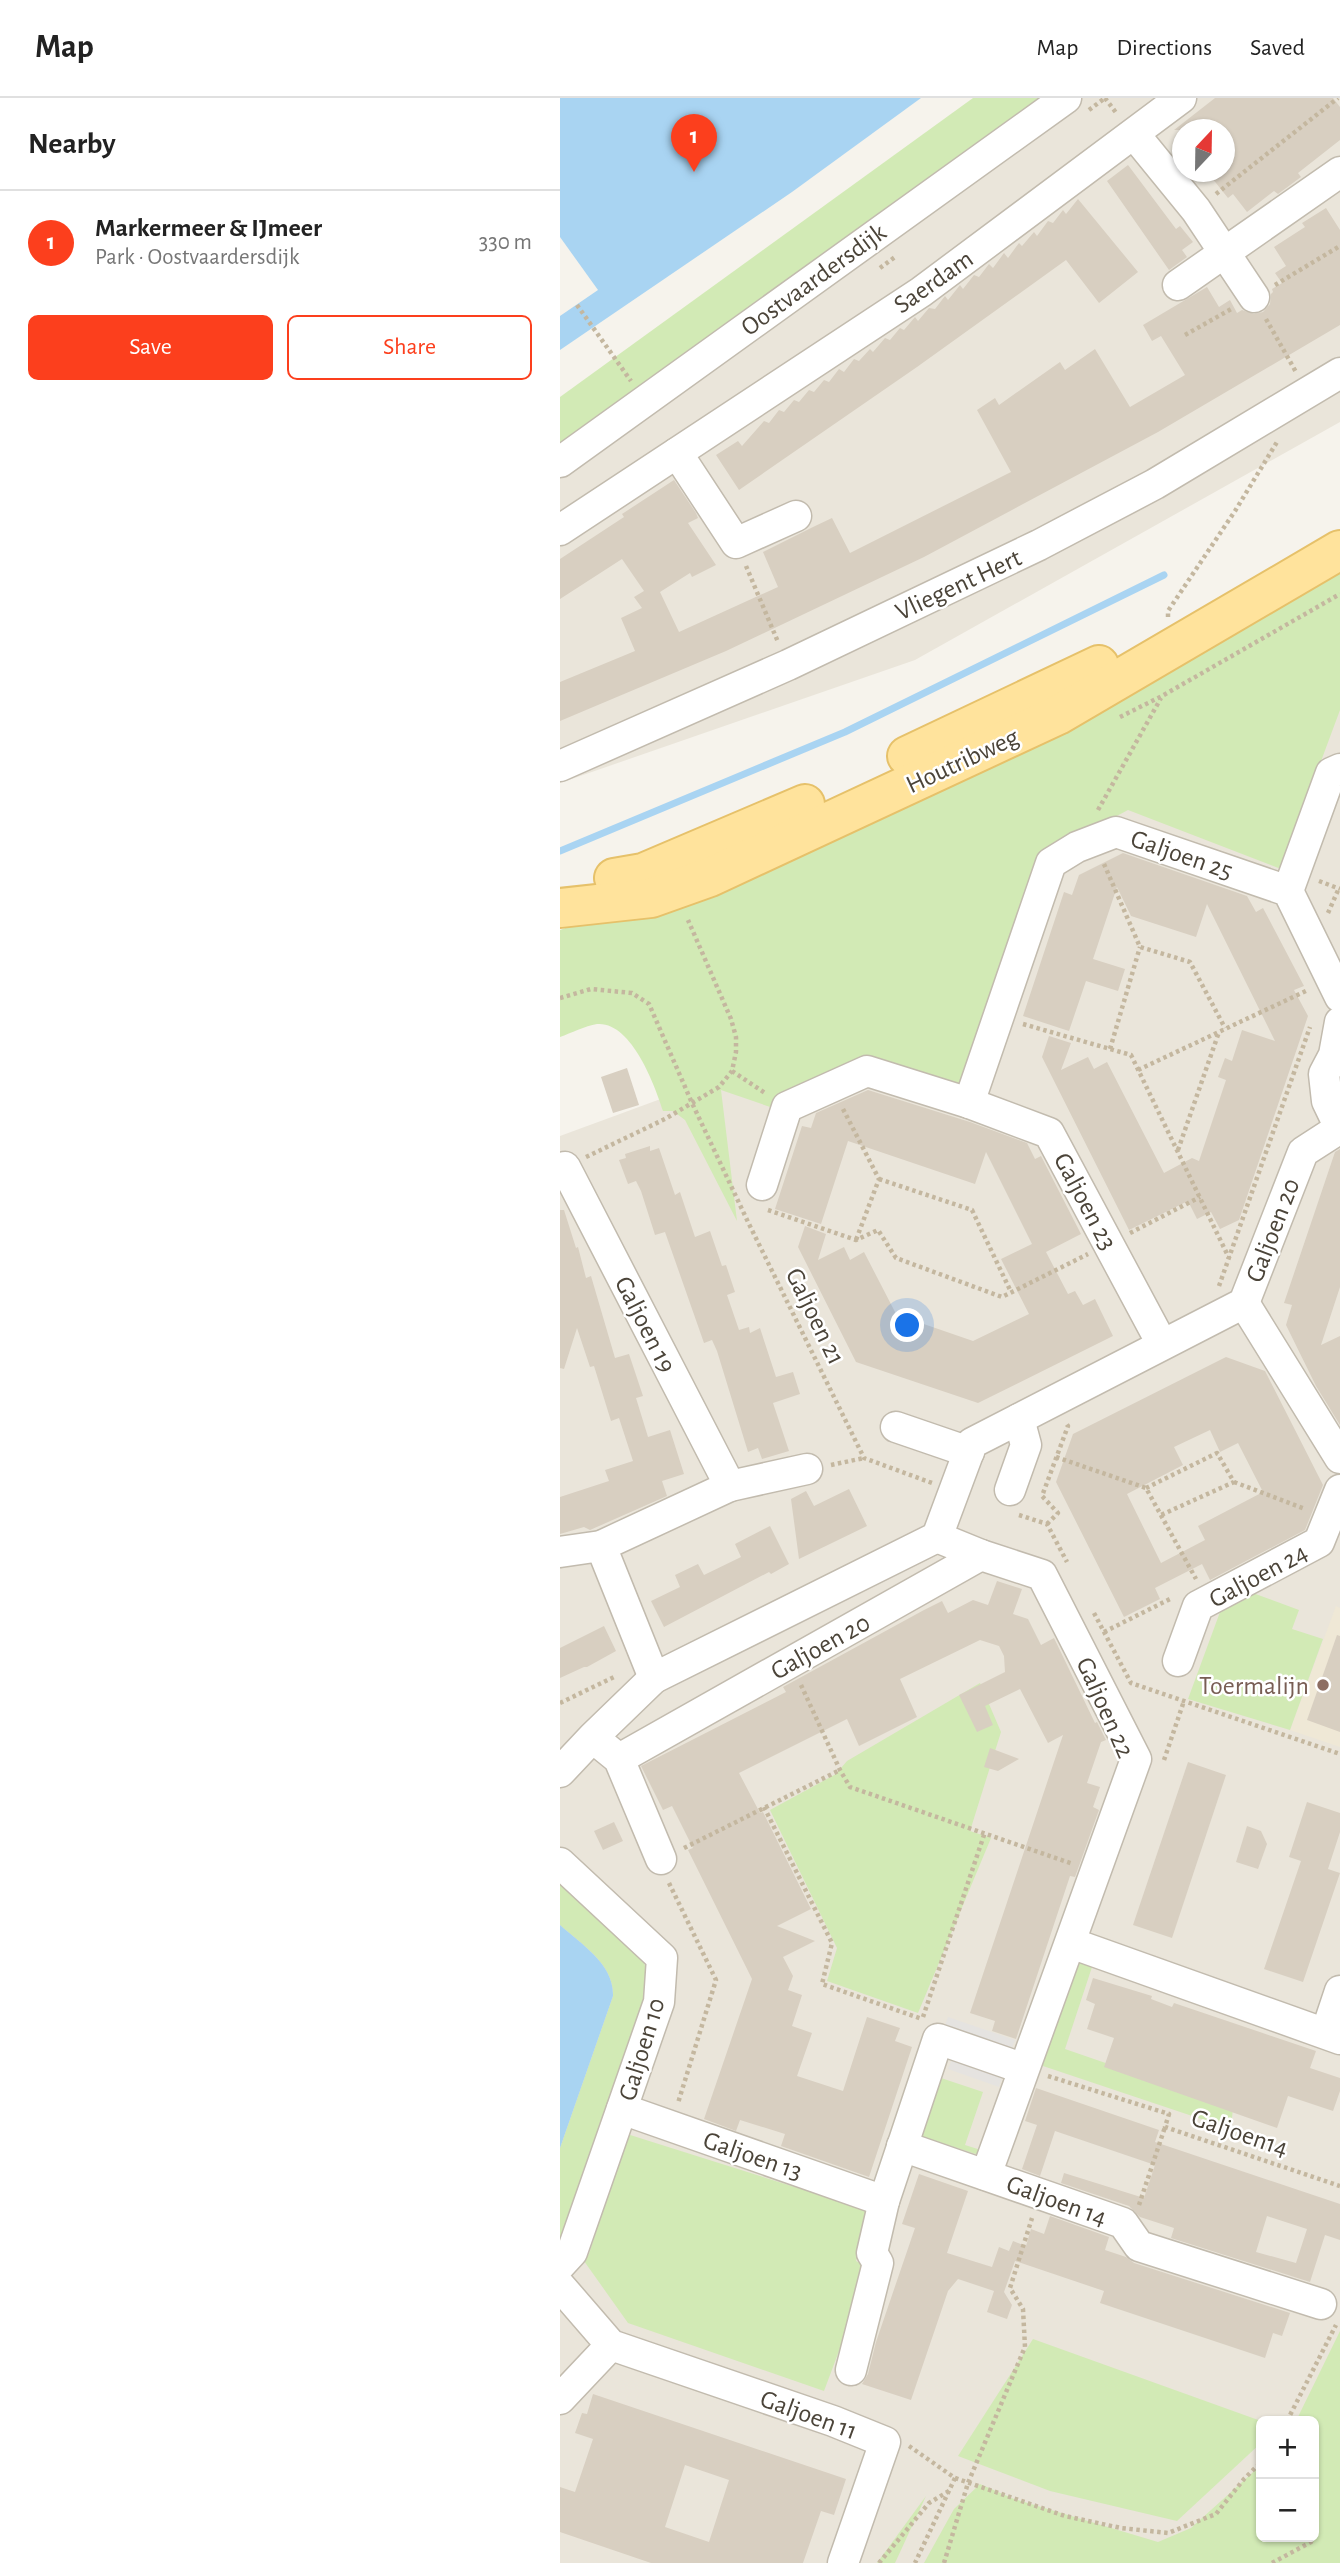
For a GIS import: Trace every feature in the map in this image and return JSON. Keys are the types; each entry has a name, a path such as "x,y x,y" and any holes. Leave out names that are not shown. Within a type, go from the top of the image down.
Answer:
{"main road":[{"name":"Houtribweg","path":"560,888 643,873 794,810 1081,674 1340,532"},
{"name":"Houtribweg","path":"560,908 651,898 710,877 1058,716 1340,550"}],"street":[{"name":"Oostvaardersdijk","path":"560,461 1066,98"},
{"name":"Saerdam","path":"560,530 921,292 1181,98"},
{"path":"1134,134 1196,210 1254,297"},
{"path":"1178,285 1340,172"},
{"name":"Vliegent Hert","path":"560,766 788,665 1039,545 1155,484 1340,373"},
{"path":"677,453 737,543 796,516"},
{"path":"1334,986 1288,891 1331,773 1340,769"},
{"name":"Galjoen 25","path":"1085,844 1116,832 1288,891"},
{"path":"969,1103 1051,863 1085,844"},
{"path":"1337,1056 1340,1022"},
{"name":"Galjoen 20","path":"969,1452 972,1443 1244,1303 1303,1152 1340,1128 1327,1101 1324,1074 1337,1056"},
{"name":"Galjoen 23","path":"787,1107 867,1071 969,1103 1049,1133 1162,1345"},
{"path":"764,1197 787,1107"},
{"name":"Galjoen 19","path":"563,1168 730,1486"},
{"path":"1244,1303 1340,1458"},
{"path":"1009,1500 1026,1445 1019,1419"},
{"path":"896,1427 969,1452 937,1537 981,1555"},
{"path":"560,1552 600,1546 730,1486 807,1469"},
{"name":"Galjoen 24","path":"1178,1661 1198,1606 1319,1542 1340,1490"},
{"name":"Galjoen 20","path":"560,1772 651,1670 937,1537"},
{"path":"600,1546 651,1670"},
{"name":"Galjoen 20","path":"619,1759 981,1555"},
{"name":"Galjoen 22","path":"981,1555 1042,1575 1136,1759 1071,1943 1017,2066 986,2175"},
{"path":"593,1737 619,1759 662,1859"},
{"name":"Galjoen 10","path":"560,1863 662,1958 659,2001 572,2252 560,2266"},
{"path":"1071,1943 1333,2036 1340,1991"},
{"path":"851,2370 878,2263 872,2253 884,2201 902,2146 930,2029 1017,2066"},
{"name":"Galjoen 13","path":"622,2109 884,2201"},
{"name":"Galjoen 14","path":"902,2146 1124,2223 1139,2246 1331,2311"},
{"path":"560,2286 611,2345 560,2399"},
{"name":"Galjoen 11","path":"611,2345 833,2421 886,2442 843,2563"}],"path":[{"path":"1196,210 1338,98"},
{"path":"1254,297 1308,392"},
{"path":"577,305 613,354"},
{"path":"737,543 788,665"},
{"path":"1085,844 1140,947 1110,1049"},
{"path":"1327,916 1339,888"},
{"path":"563,1168 664,1119 719,1087 733,1071 737,1052 732,1019 688,920"},
{"path":"1140,947 1191,962 1222,1029 1178,1150"},
{"path":"1138,1070 1315,987 1334,986"},
{"name":"Galjoen 21","path":"560,998 591,989 632,993 649,1004 692,1103 864,1458"},
{"path":"998,1017 1131,1055 1229,1258"},
{"path":"1219,1288 1310,1025"},
{"path":"733,1071 787,1107"},
{"path":"832,1087 879,1179 972,1210 1011,1293"},
{"path":"856,1240 879,1179"},
{"path":"764,1197 856,1240 878,1230 897,1258 1002,1297 1200,1197"},
{"path":"1229,1258 1260,1262"},
{"path":"1047,1524 1058,1513 1042,1496 1068,1426 1057,1399"},
{"path":"1146,1488 1217,1453 1234,1482 1329,1518"},
{"path":"1056,1457 1146,1488 1208,1601"},
{"path":"807,1469 864,1458 955,1492"},
{"path":"1161,1515 1234,1482"},
{"path":"1009,1500 1047,1524 1072,1572"},
{"path":"1104,1632 1175,1596"},
{"path":"1092,1608 1131,1683 1340,1754"},
{"path":"791,1662 850,1787 1096,1872"},
{"path":"560,1703 651,1670"},
{"path":"1136,1759 1163,1761 1184,1701"},
{"path":"670,2126 716,1980 670,1887 662,1859 840,1770"},
{"path":"764,1807 832,1943 822,1984 930,2029 985,1832"},
{"name":"Galjoen14","path":"1017,2066 1169,2114 1165,2127 1340,2186"},
{"path":"1130,2232 1165,2127"},
{"path":"944,2563 968,2483 1025,2347 1023,2309 1010,2288 1041,2193"},
{"path":"1289,2416 1331,2311"},
{"path":"886,2442 898,2439 955,2478 1065,2516 1121,2528 1168,2533 1216,2514 1256,2467"},
{"path":"915,2563 955,2478"},
{"path":"879,2563 929,2503 949,2491"},
{"path":"1272,2563 1311,2542"}],"shaded area":[{"path":"1076,98 1340,98 1340,422 915,660 560,783 560,427"},
{"path":"1340,689 1340,2563 560,2563 560,1136 873,1021 1070,804"},
{"name":"Toermalijn","path":"1336,1606 1340,1608 1340,1747 1290,1730"},
{"path":"948,2017 1015,2040 1009,2055 942,2033"},
{"path":"954,2054 1004,2070 999,2087 948,2069"}],"green space":[{"path":"973,98 1040,98 560,446 560,397"},
{"path":"1340,572 1340,710 1281,869 1128,810 1038,858 963,1095 869,1062 779,1110 721,1090 737,1221 685,1120 673,1111 663,1111 648,1071 631,1043 609,1026 597,1024 560,1037 560,930 854,822"},
{"path":"1239,1588 1299,1610 1292,1629 1323,1639 1290,1730 1188,1699 1227,1593"},
{"path":"980,1683 1001,1732 970,1831 991,1838 918,2013 827,1981 837,1948 770,1810 836,1774 847,1761"},
{"path":"560,1878 642,1951 649,1987 560,2244 560,2148 613,1996 612,1985 602,1965 560,1925"},
{"path":"1073,1961 1092,1967 1065,2049 1233,2107 1231,2129 1037,2064"},
{"path":"932,2075 983,2092 965,2145 984,2151 982,2156 913,2134"},
{"path":"627,2134 874,2212 856,2261 870,2268 824,2391 628,2323 584,2261 589,2254"},
{"path":"1340,2331 1340,2563 924,2563 954,2509 980,2484 1014,2499 1158,2542 1191,2528 1256,2470 1256,2542 1319,2542 1319,2416 1298,2416"},
{"path":"1033,2339 1256,2419 1256,2448 1177,2521 1050,2491 958,2456"},
{"path":"926,2496 895,2563 877,2563"}],"water":[{"path":"560,98 921,98 792,192 560,350"},
{"path":"560,1925 602,1965 612,1985 613,1996 560,2148"}],"pier":[{"path":"560,237 598,290 560,316"}],"building":[{"path":"1215,98 1333,98 1340,107 1340,140 1298,173 1301,177 1278,194 1274,191 1247,212 1233,194 1228,198 1215,182 1235,182 1235,119 1188,119"},
{"path":"1128,165 1176,229 1180,226 1193,242 1182,250 1187,257 1169,270 1107,181"},
{"path":"1078,199 1138,272 1099,303 1066,260 739,490 716,455 738,441 742,446 764,421 769,423 779,410 784,412 794,400 799,402 809,390 814,392 824,380 829,382 839,369 844,372 854,359 859,361 870,349 873,352 885,338 890,340 900,328 904,330 915,317 918,321 929,308 935,309 945,296 948,300 960,285 963,289 974,275 979,277 989,264 993,268 1004,253 1008,258 1019,243 1022,246 1034,232 1037,236 1048,221 1053,223 1063,210 1066,214"},
{"path":"1326,208 1340,230 1340,325 1158,432 924,557 726,651 560,721 560,682 635,651 621,618 642,608 634,597 644,591 622,559 560,599 560,559 624,517 622,514 674,480 696,513 698,518 688,523 716,565 692,577 690,573 660,592 679,632 778,587 763,552 813,527 832,518 850,553 1011,472 977,410 995,398 999,405 1060,362 1065,370 1095,349 1130,407 1185,375 1161,336 1152,341 1143,325 1207,287 1219,307 1230,300 1237,313 1242,310 1254,314 1263,312 1270,304 1272,289 1282,283 1275,273 1286,266 1274,247 1305,227 1302,223"},
{"path":"1123,853 1247,896 1256,912 1263,908 1304,986 1294,990 1308,1016 1239,1220 1220,1229 1211,1212 1197,1219 1188,1201 1129,1230 1042,1057 1049,1036 1071,1043 1061,1070 1088,1057 1094,1069 1107,1062 1164,1173 1192,1158 1199,1161 1226,1080 1218,1077 1225,1058 1232,1061 1242,1030 1275,1041 1207,904 1196,937 1131,916 1117,887 1093,959 1125,969 1118,991 1086,981 1069,1031 1023,1016 1064,892 1072,895 1079,875"},
{"path":"627,1068 639,1105 613,1113 601,1077"},
{"path":"868,1090 1027,1143 1035,1159 1041,1156 1081,1234 1046,1252 1068,1294 1075,1291 1083,1305 1095,1299 1113,1336 978,1403 856,1362 798,1247 805,1226 826,1234 818,1260 844,1247 850,1260 864,1252 909,1339 915,1321 973,1341 1029,1314 1001,1259 1032,1244 986,1152 975,1184 848,1141 821,1224 775,1209 802,1126 811,1128 816,1113"},
{"path":"650,1146 650,1151 659,1148 675,1195 680,1192 695,1237 710,1231 722,1266 726,1265 735,1292 727,1295 739,1330 749,1327 750,1333 760,1328 776,1377 793,1372 800,1394 773,1403 789,1451 762,1459 758,1448 748,1452 717,1351 712,1340 704,1343 665,1232 655,1235 641,1191 636,1181 628,1184 619,1160 626,1158 625,1154"},
{"path":"1340,1149 1340,1287 1321,1345 1340,1336 1340,1425 1316,1386 1286,1325 1292,1305 1284,1303 1335,1152"},
{"path":"560,1210 564,1210 586,1278 591,1276 615,1358 629,1354 643,1396 636,1398 648,1437 670,1430 684,1474 662,1481 667,1496 590,1530 584,1527 560,1534 560,1497 609,1481 605,1470 633,1461 619,1418 611,1421 594,1366 590,1367 577,1328 564,1369 560,1368"},
{"path":"1226,1357 1265,1371 1323,1485 1305,1530 1210,1580 1202,1564 1155,1588 1160,1599 1124,1617 1056,1482 1073,1434","holes":["1210,1430 1220,1452 1238,1443 1263,1492 1198,1526 1205,1540 1161,1563 1127,1494 1183,1465 1174,1447"]},
{"path":"849,1489 867,1526 799,1559 791,1499 806,1491 814,1506"},
{"path":"770,1526 789,1564 664,1627 651,1601 680,1587 675,1575 698,1564 704,1575 741,1557 735,1544"},
{"path":"997,1581 1022,1589 1013,1614 1028,1619 1041,1645 1054,1638 1106,1740 1101,1742 1087,1783 1100,1787 1093,1807 1099,1810 1075,1877 1070,1876 1016,2039 992,2031 995,2021 970,2013 1063,1735 1048,1743 1020,1689 985,1706 993,1725 977,1732 959,1695 1005,1672 1004,1656 999,1646 980,1640 900,1679 917,1717 859,1746 847,1719 739,1773 760,1813 763,1812 811,1909 777,1926 815,1941 783,1957 793,1976 788,1990 802,1995 792,2026 812,2033 797,2076 843,2091 867,2017 900,2028 895,2041 912,2047 869,2177 781,2146 785,2134 740,2120 736,2131 704,2119 752,1979 688,1850 693,1848 672,1806 663,1810 641,1766 786,1692 783,1687 942,1601 948,1613 973,1600 988,1605"},
{"path":"604,1626 616,1651 560,1678 560,1648"},
{"path":"1337,1635 1340,1636 1340,1732 1307,1720"},
{"path":"990,1748 1019,1759 998,1771 984,1767"},
{"path":"1188,1762 1226,1775 1172,1938 1133,1925"},
{"path":"1307,1802 1340,1813 1340,1832 1328,1869 1340,1873 1303,1982 1264,1969 1301,1861 1289,1857"},
{"path":"614,1822 623,1841 603,1850 594,1831"},
{"path":"1247,1826 1261,1831 1267,1844 1258,1869 1236,1862"},
{"path":"1093,1978 1152,1996 1151,1999 1172,2007 1174,2003 1316,2051 1310,2068 1340,2078 1340,2091 1333,2111 1288,2096 1277,2128 1104,2067 1114,2038 1087,2029 1095,2004 1086,2000"},
{"path":"1036,2088 1159,2130 1155,2142 1340,2204 1340,2240 1325,2235 1310,2282 1171,2238 1174,2228 1140,2217 1129,2206 1061,2183 1064,2173 1144,2198 1155,2165 1055,2131 1040,2176 1022,2169 1037,2125 1025,2121","holes":["1267,2216 1307,2229 1296,2263 1256,2252"]},
{"path":"919,2174 968,2191 947,2253 992,2267 999,2247 1009,2251 1013,2241 1026,2246 1031,2229 1044,2234 1050,2216 1109,2237 1105,2250 1126,2257 1134,2263 1290,2313 1282,2336 1273,2333 1265,2358 1100,2303 1104,2291 1015,2261 1004,2292 1012,2305 1007,2319 987,2312 994,2291 958,2279 948,2291 911,2400 862,2384 868,2374 876,2342 915,2228 902,2224"},
{"path":"593,2394 846,2479 834,2515 821,2511 803,2563 651,2563 560,2532 560,2487 575,2492 593,2439 575,2433 582,2413 587,2414","holes":["685,2465 729,2480 709,2542 665,2527"]}],"waterway":[{"path":"560,851 845,732 1164,575"}],"place":[{"name":"Markermeer & IJmeer","path":"694,172"},
{"name":"Toermalijn","path":"1323,1685"}]}
